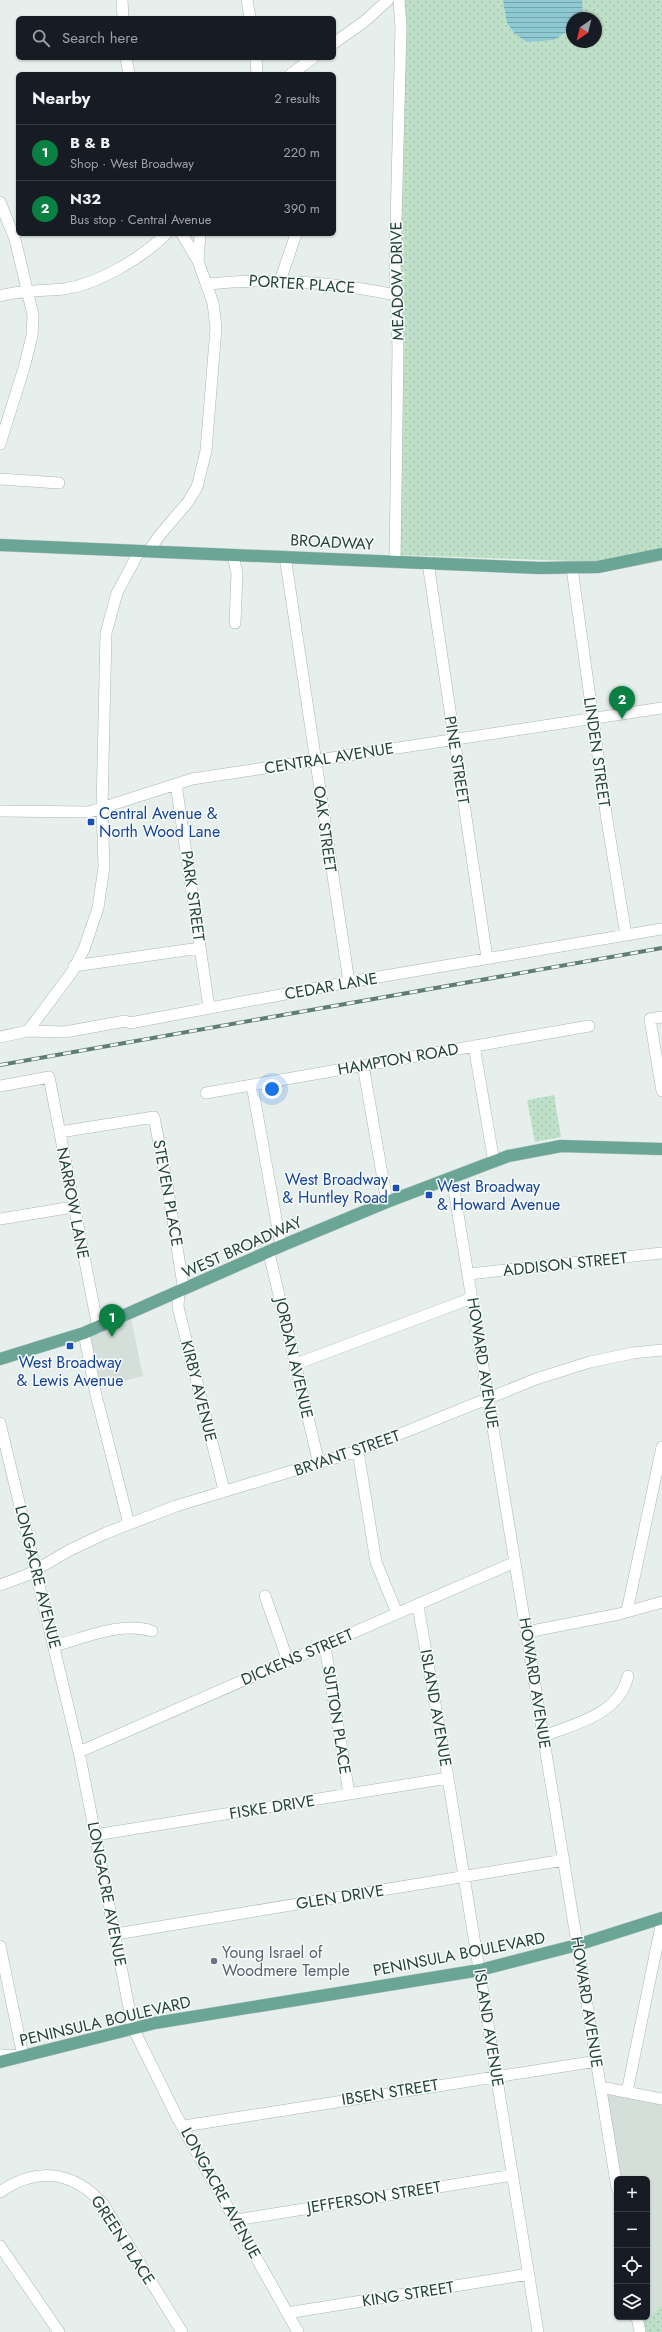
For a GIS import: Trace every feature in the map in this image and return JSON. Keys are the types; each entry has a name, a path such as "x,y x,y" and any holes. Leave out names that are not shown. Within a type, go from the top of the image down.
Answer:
{"main road":[{"name":"BROADWAY","path":"0,545 233,556 285,556 572,568 598,566 662,554"},
{"name":"WEST BROADWAY","path":"0,1359 98,1328 269,1253 281,1246 387,1202 452,1177 528,1151 561,1146 662,1149"},
{"name":"PENINSULA BOULEVARD","path":"1,2060 23,2056 132,2028 480,1970 577,1945 662,1918"}],"street":[{"path":"122,0 123,16"},
{"path":"247,0 250,16"},
{"path":"336,42 365,21 388,0"},
{"name":"MEADOW DRIVE","path":"395,561 398,349 395,262 401,27 400,0"},
{"path":"126,60 128,72"},
{"path":"256,60 257,72"},
{"path":"295,72 308,65"},
{"path":"0,202 15,239 33,315 32,336 24,368 0,444"},
{"path":"0,296 66,288 96,279 142,254 164,236"},
{"path":"28,1031 68,978 90,932 102,891 104,867 102,808 106,633 117,593 144,552 188,502 197,486 202,470 213,387 216,328 214,309 208,284 198,261 183,236"},
{"path":"198,261 200,236"},
{"path":"280,281 295,236"},
{"name":"PORTER PLACE","path":"208,284 242,280 280,281 348,286 396,295"},
{"path":"0,479 59,483"},
{"path":"233,556 237,573 234,624"},
{"name":"OAK STREET","path":"285,556 349,982"},
{"name":"PINE STREET","path":"428,563 487,958"},
{"name":"LINDEN STREET","path":"572,568 626,935"},
{"name":"CENTRAL AVENUE","path":"0,811 68,813 89,812 153,790 192,779 662,708"},
{"name":"PARK STREET","path":"176,784 209,1008"},
{"name":"CEDAR LANE","path":"0,1037 28,1031 65,1032 125,1022 130,1023 349,982 662,929"},
{"path":"74,966 200,948"},
{"path":"662,1017 650,1019 662,1091"},
{"name":"HAMPTON ROAD","path":"206,1093 589,1026"},
{"path":"474,1046 494,1162"},
{"path":"363,1066 387,1202"},
{"name":"NARROW LANE","path":"0,1086 49,1077 73,1207 98,1328"},
{"path":"252,1085 281,1246"},
{"name":"STEVEN PLACE","path":"60,1132 154,1117 183,1285 180,1292"},
{"name":"HOWARD AVENUE","path":"452,1177 615,2176"},
{"path":"0,1219 73,1207"},
{"name":"JORDAN AVENUE","path":"269,1253 319,1464"},
{"name":"ADDISON STREET","path":"469,1274 662,1253"},
{"name":"KIRBY AVENUE","path":"180,1292 178,1307 224,1490"},
{"path":"296,1364 472,1298"},
{"path":"84,1333 96,1395 129,1524"},
{"name":"BRYANT STREET","path":"0,1585 27,1575 36,1568 100,1535 224,1490 319,1464 358,1451 536,1379 590,1362 633,1353 662,1350"},
{"name":"LONGACRE AVENUE","path":"0,1423 79,1752 116,1934 132,2028 184,2126 298,2332"},
{"path":"627,1611 662,1447"},
{"path":"358,1451 376,1562 397,1613"},
{"name":"DICKENS STREET","path":"79,1752 325,1646 397,1613 418,1606 515,1562"},
{"path":"266,1596 288,1661"},
{"path":"526,1632 627,1611 662,1602"},
{"name":"ISLAND AVENUE","path":"418,1606 465,1877 538,2332"},
{"path":"54,1646 124,1628 140,1627 152,1631"},
{"name":"SUTTON PLACE","path":"325,1646 349,1794"},
{"path":"544,1736 607,1710 616,1702 624,1690 628,1676"},
{"name":"FISKE DRIVE","path":"95,1835 448,1778"},
{"name":"GLEN DRIVE","path":"116,1934 564,1860"},
{"path":"627,2092 662,1921"},
{"path":"0,1946 1,1959 23,2056"},
{"name":"IBSEN STREET","path":"184,2126 497,2075 597,2061"},
{"path":"601,2087 662,2100"},
{"name":"JEFFERSON STREET","path":"236,2220 512,2174"},
{"name":"GREEN PLACE","path":"0,2192 17,2182 47,2175 65,2177 80,2183 93,2193 103,2204 182,2332"},
{"path":"0,2246 59,2332"},
{"name":"KING STREET","path":"287,2313 529,2274"},
{"path":"638,2320 640,2332"}],"shaded area":[{"path":"131,1318 143,1376 99,1388 85,1335"},
{"path":"603,2087 662,2099 662,2305 650,2316 650,2176 617,2176"},
{"path":"640,2320 645,2320 641,2324"}],"green space":[{"path":"399,0 662,0 662,551 600,562 399,555"},
{"path":"554,1095 561,1137 535,1142 527,1100"},
{"path":"662,2305 662,2332 642,2332 641,2324 645,2320 650,2320 650,2316"}],"water":[{"path":"503,0 582,0 583,12 566,12 566,32 554,40 527,42 515,34 507,23"}],"railway":[{"path":"0,1065 662,948"}],"place":[{"name":"N32","path":"622,719"},
{"name":"Central Avenue & North Wood Lane","path":"91,822"},
{"name":"West Broadway & Huntley Road","path":"396,1188"},
{"name":"West Broadway & Howard Avenue","path":"429,1195"},
{"name":"B & B","path":"112,1337"},
{"name":"West Broadway & Lewis Avenue","path":"70,1346"},
{"name":"Young Israel of Woodmere Temple","path":"214,1961"}]}
